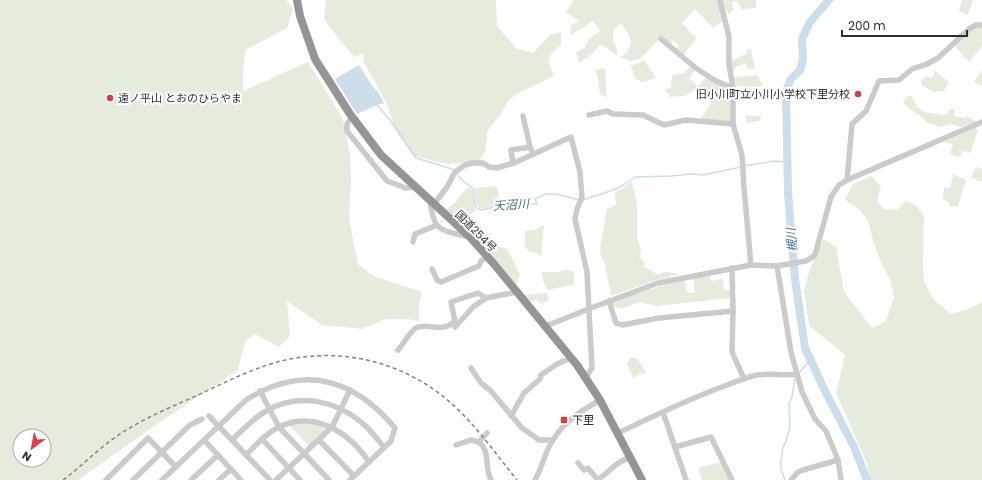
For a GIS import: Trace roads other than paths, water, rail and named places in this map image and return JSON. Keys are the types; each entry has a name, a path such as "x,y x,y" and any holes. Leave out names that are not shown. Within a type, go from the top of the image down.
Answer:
{"highway":[{"name":"国道254号","path":"296,0 302,24 315,59 352,117 382,154 415,187 470,237 546,326 586,378 600,400 631,456 642,480"}],"street":[{"path":"720,0 729,37 729,64 733,88 732,124 742,155 751,265"},
{"path":"847,180 852,124 866,111 879,81 899,80 912,69 927,64 938,58 969,29 982,25"},
{"path":"660,39 697,70 716,81 733,88"},
{"path":"590,115 607,112 613,114 643,115 664,125 686,120 732,124"},
{"path":"523,116 533,154"},
{"path":"352,117 347,124 347,131 387,181 406,188 415,187"},
{"path":"546,326 658,283 751,265 778,266 805,262 814,256 831,197 839,185 847,180 982,122"},
{"path":"470,237 442,230 432,218 432,202 447,187 455,172 473,163 483,163 489,167 496,168 513,163 571,137 580,172 582,197 577,209 576,219 587,272 592,368 586,378"},
{"path":"513,163 511,150 530,147"},
{"path":"413,242 415,234 437,225"},
{"path":"432,269 437,280 441,282 479,266 481,261 487,257"},
{"path":"778,266 791,352 797,374 806,401 826,431 838,460 841,480"},
{"path":"732,268 732,352 744,379"},
{"path":"456,327 473,307 486,298 517,292"},
{"path":"398,350 404,345 413,329 419,326 440,328 450,325 455,321 451,302 478,293 486,298"},
{"path":"609,301 616,323 622,325 659,318 733,311"},
{"path":"511,416 524,393 540,379 541,375 557,364 571,358"},
{"path":"471,368 481,383 490,390 522,428 541,441 552,441"},
{"path":"618,433 704,394 744,379 758,375 771,374 786,376 797,374"},
{"path":"162,480 246,400 260,391 277,384 301,380 323,381 337,384 350,390 376,407 395,428 391,441 352,478 319,440"},
{"path":"276,480 332,427 350,390"},
{"path":"260,391 279,427 329,480"},
{"path":"232,440 255,419 269,409 292,401 305,400 341,408 362,423 384,447"},
{"path":"536,479 552,441 561,428 580,411 600,400"},
{"path":"663,412 686,480"},
{"path":"210,416 270,480"},
{"path":"133,480 190,425 202,419"},
{"path":"246,455 262,439 279,427 293,422 306,421 319,422 332,427 344,435 369,462"},
{"path":"479,442 487,433"},
{"path":"675,447 711,437 732,480"},
{"path":"106,480 148,438 176,467"},
{"path":"262,439 300,480"},
{"path":"204,440 241,480"},
{"path":"456,445 471,440 479,442 486,451 488,473 491,480"},
{"path":"191,480 218,455"},
{"path":"578,464 584,470 588,468 598,480 617,464 631,456"},
{"path":"790,480 798,472 838,460"},
{"path":"219,480 231,469"}],"water":[{"path":"359,65 373,87 379,93 384,103 357,114 335,79"}],"waterway":[{"name":"槻川","path":"829,0 810,22 802,39 803,59 800,70 790,80 786,93 788,193 795,279 805,348 854,447 867,480"},
{"name":"天沼川","path":"376,104 390,120 416,158 455,170"},
{"name":"天沼川","path":"744,166 775,161 786,162"},
{"name":"天沼川","path":"583,200 616,189 635,177 691,174 703,175 741,167"},
{"name":"天沼川","path":"458,172 458,176 473,189 475,204 477,208 482,210 504,204 537,204 535,199 546,194 556,194 579,200"},
{"path":"799,373 810,360"},
{"path":"785,480 781,469 781,461 783,447 790,427 789,404 792,397 795,378"}],"railway":[{"path":"63,480 103,446 136,424 256,369 277,362 317,356 358,358 377,363 397,369 433,389 468,419 517,480"}],"place":[{"name":"旧小川町立小川小学校下里分校","path":"858,94"},
{"name":"遠ノ平山 とおのひらやま","path":"110,98"},
{"name":"下里","path":"564,420"}]}
